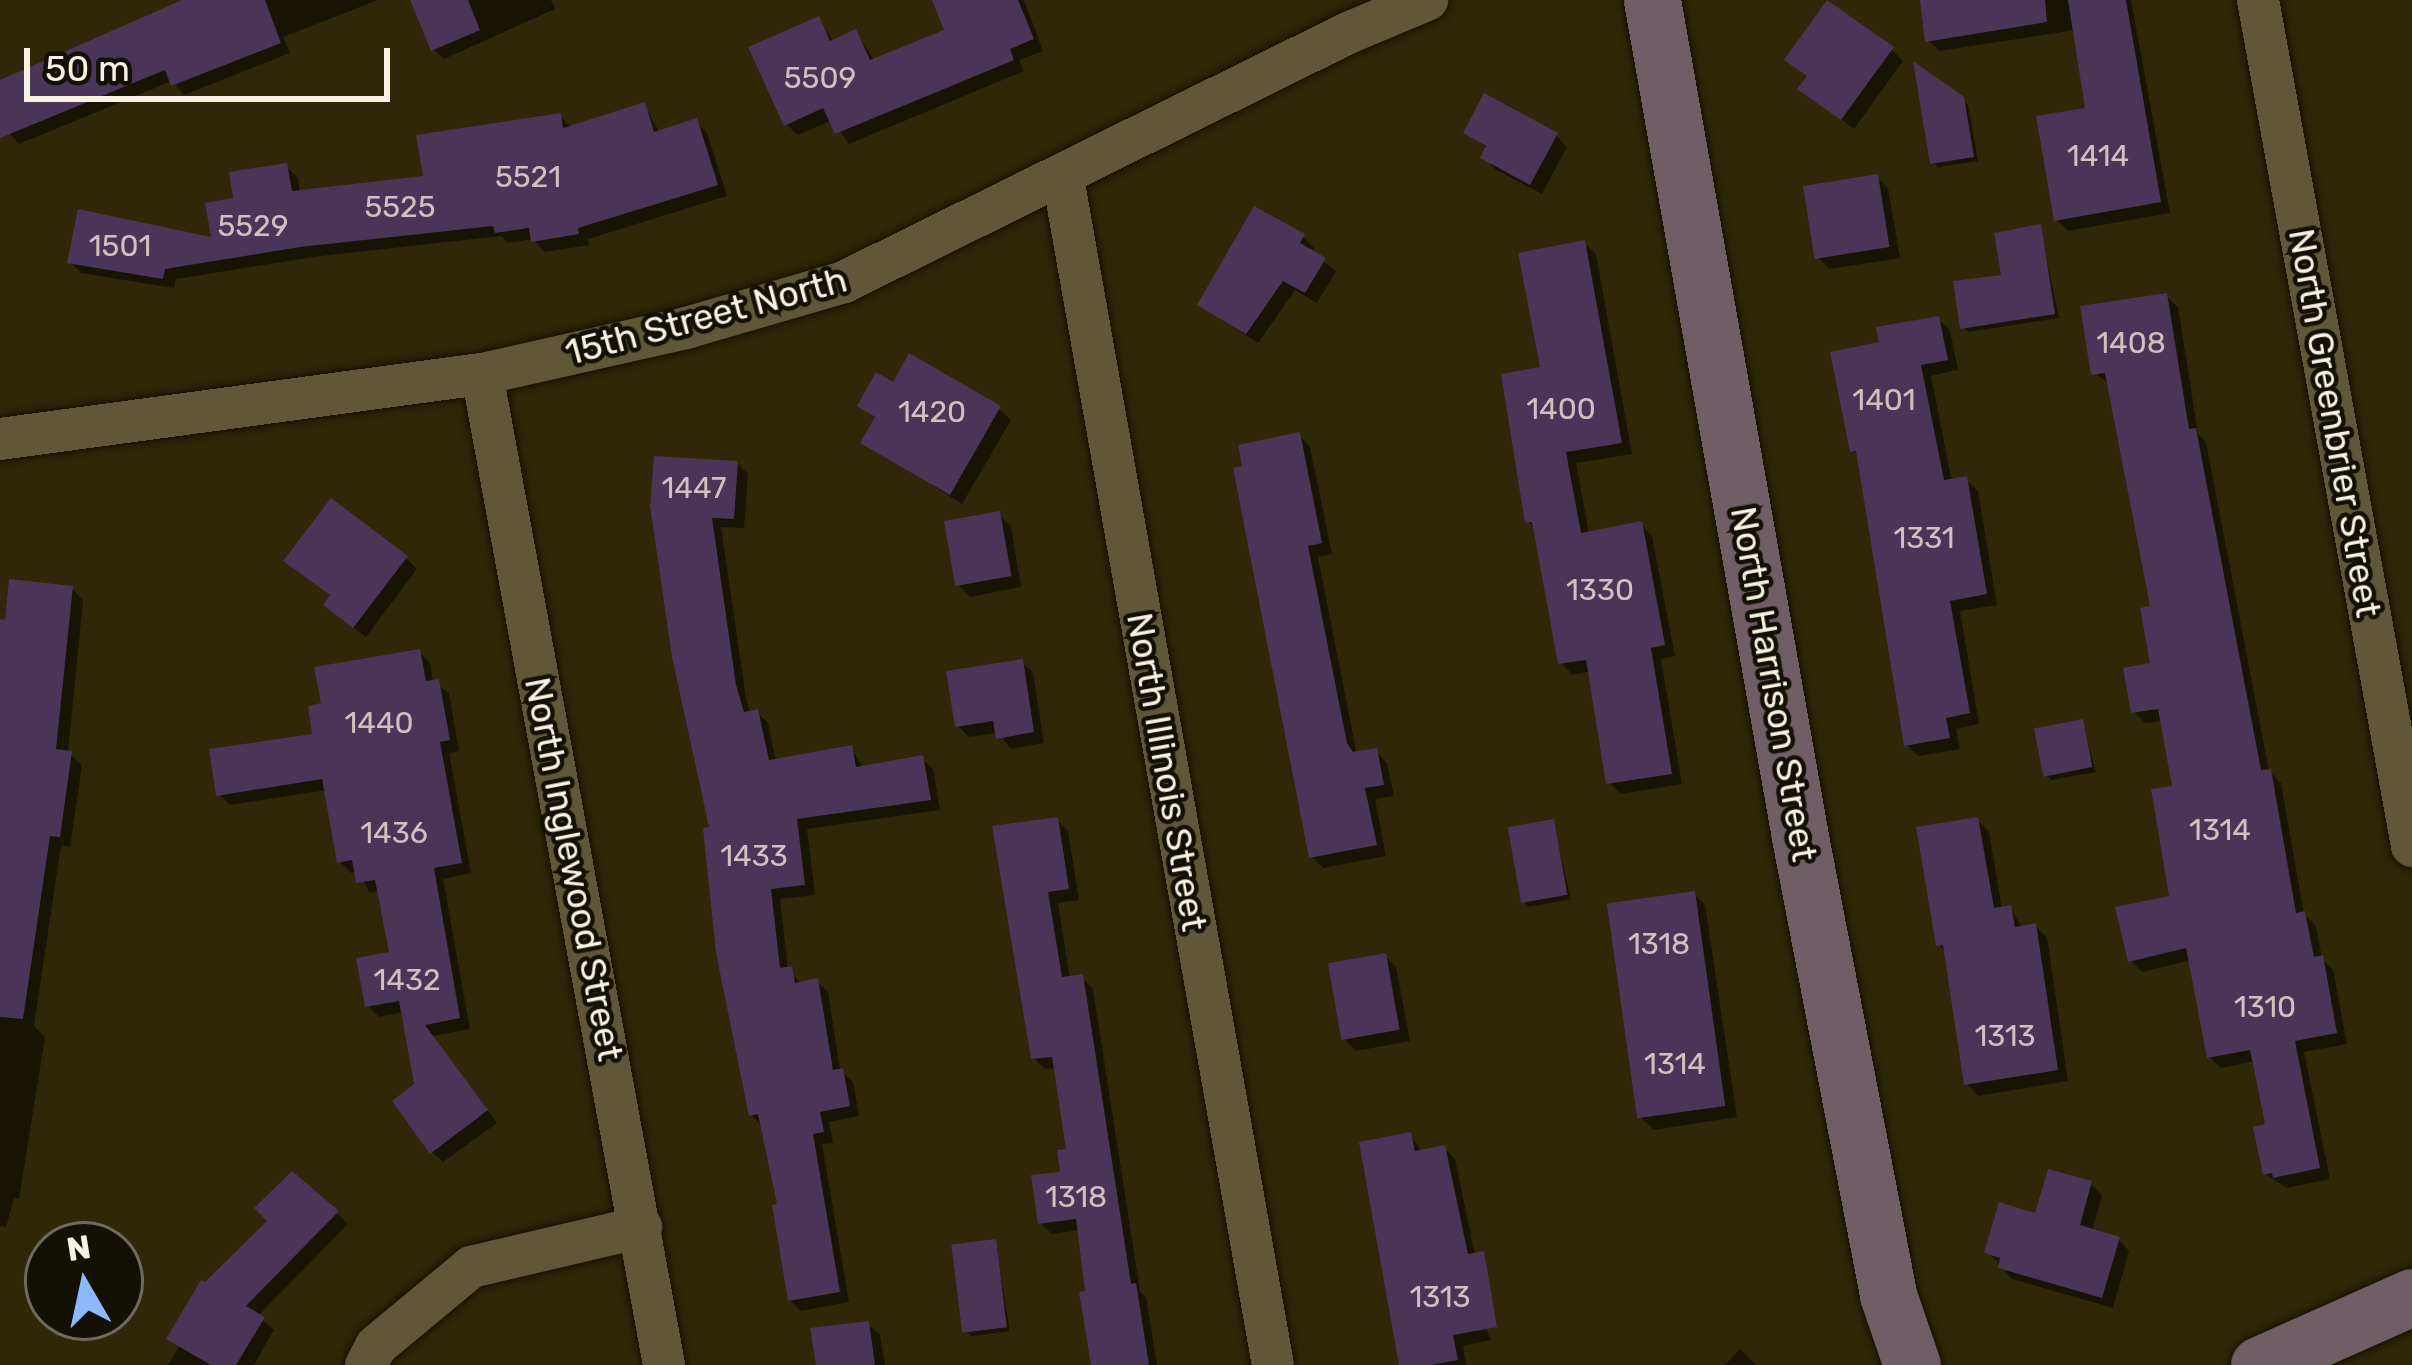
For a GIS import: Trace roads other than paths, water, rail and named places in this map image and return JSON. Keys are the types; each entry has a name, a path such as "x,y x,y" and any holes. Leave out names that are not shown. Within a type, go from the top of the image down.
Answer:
{"street":[{"name":"15th Street North","path":"0,439 482,374 686,328 844,282 1063,178 1348,33 1426,0"},
{"name":"North Harrison Street","path":"1652,0 1804,860 1888,1294 1912,1365"},
{"name":"North Greenbrier Street","path":"2258,0 2412,846"},
{"name":"North Illinois Street","path":"1063,178 1274,1365"},
{"name":"North Inglewood Street","path":"482,374 664,1365"},
{"path":"366,1365 376,1346 471,1268 641,1226"},
{"path":"2258,1365 2412,1297"}]}
